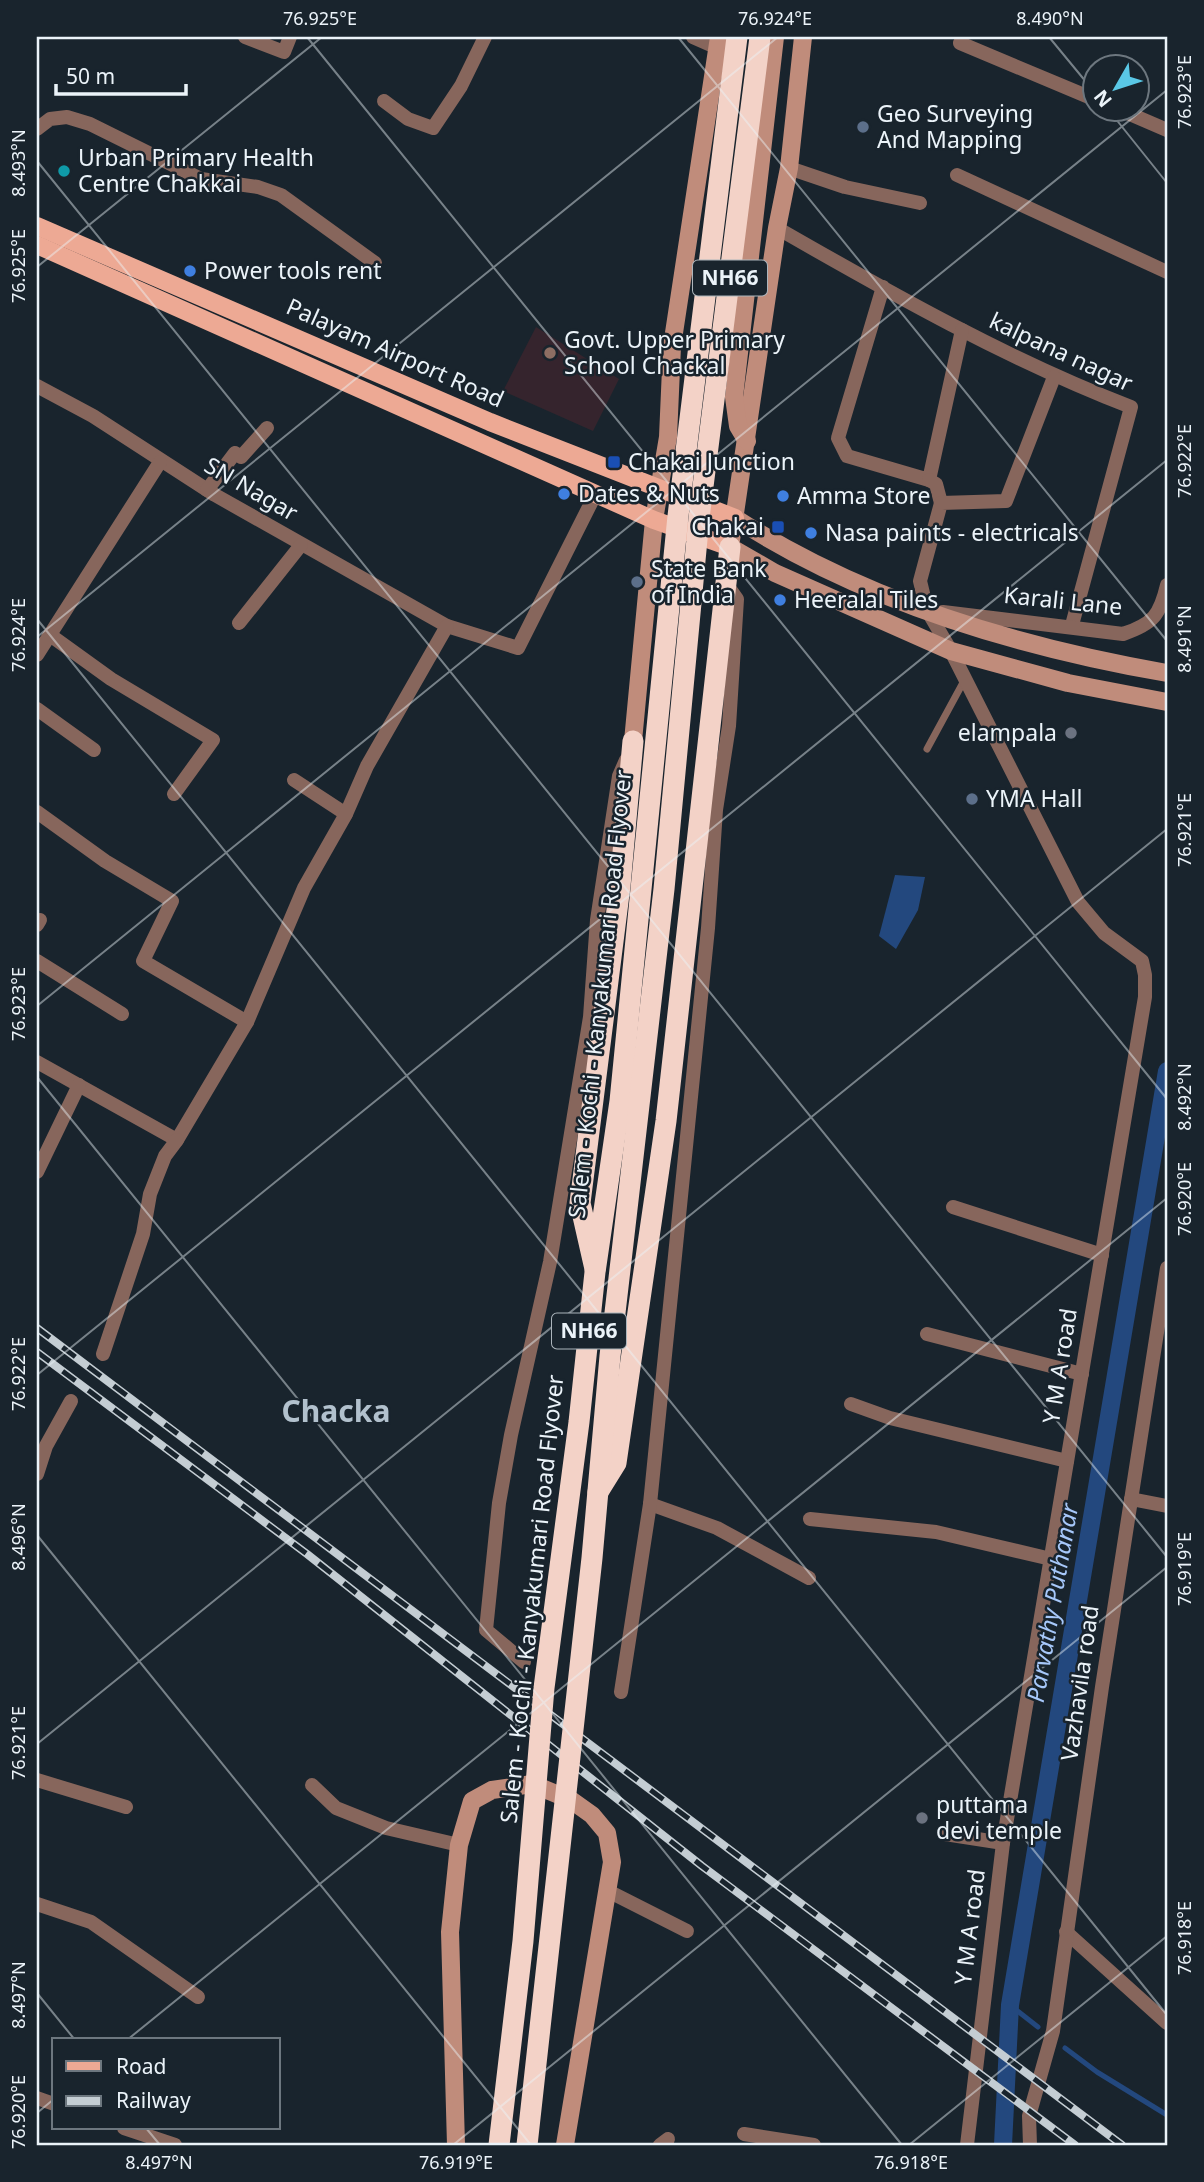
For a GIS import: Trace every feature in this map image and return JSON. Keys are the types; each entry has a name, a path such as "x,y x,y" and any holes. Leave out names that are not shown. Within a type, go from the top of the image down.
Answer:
{"highway":[{"name":"Salem - Kochi - Kanyakumari Road Flyover","path":"499,2145 523,1941 544,1688 579,1422 595,1272 620,1101 678,516 737,37"},
{"name":"NH66","path":"527,2145 598,1492 610,1356 664,889 699,518 760,37"},
{"path":"598,1492 616,1463 666,1121 730,547"},
{"path":"595,1272 580,1203 620,886 633,741"}],"main road":[{"name":"Palayam Airport Road","path":"37,226 490,422 660,486 735,518"},
{"name":"Palayam Airport Road","path":"37,245 654,520 730,547"}],"street":[{"path":"245,37 284,51 290,37"},
{"path":"384,101 408,119 433,128 461,86 485,37"},
{"path":"524,1662 485,1630 488,1587 511,1435 550,1262 590,1017 597,920 619,776 633,741 654,520 668,438 672,346 718,43 693,37"},
{"path":"747,441 735,418 734,397 775,37"},
{"path":"803,37 789,168 777,228 730,547 775,573 951,651 1068,683 1167,702"},
{"path":"960,43 1082,94"},
{"path":"37,130 50,119 67,117 90,124 201,179 258,187 281,195 375,263"},
{"path":"1148,122 1167,130"},
{"path":"789,168 845,187 920,203"},
{"path":"957,175 1167,272"},
{"name":"kalpana nagar","path":"777,228 962,330 1054,377 1131,407 1072,625"},
{"path":"883,287 838,438 847,456 855,460 936,484 941,503 920,581 927,610"},
{"path":"929,480 962,330"},
{"path":"941,503 1006,501 1054,377"},
{"name":"SN Nagar","path":"37,386 93,416 160,462 207,490 447,626 518,648 596,493"},
{"path":"207,490 235,453 240,457 267,428"},
{"path":"37,655 160,462"},
{"path":"735,518 788,552 987,632 1080,658 1167,673"},
{"path":"239,623 301,545"},
{"path":"621,1692 650,1504 706,942 716,810 735,656 737,599 727,585"},
{"name":"Karali Lane","path":"927,610 1072,625 1123,634 1146,626 1162,606 1167,585"},
{"name":"Y M A road","path":"927,610 951,651 1078,902 1104,933 1137,955 1146,975 1145,997 1003,1843 967,2145"},
{"path":"103,1354 143,1234 150,1194 166,1156 247,1022 304,888 346,814 367,766 447,626"},
{"path":"50,635 111,679 213,740 174,794"},
{"path":"37,709 94,750"},
{"path":"294,780 346,814"},
{"path":"37,811 105,860 172,901 143,961 247,1022"},
{"path":"37,961 122,1014"},
{"path":"37,1062 177,1140"},
{"path":"37,1172 79,1085"},
{"path":"953,1207 1101,1255"},
{"name":"Vazhavila road","path":"1030,2145 1030,2116 1053,2031 1130,1499 1167,1268"},
{"path":"926,1334 1082,1374"},
{"path":"37,1474 42,1443 71,1401"},
{"path":"851,1404 890,1418 1067,1461"},
{"path":"1130,1499 1167,1506"},
{"path":"650,1504 717,1528 808,1578"},
{"path":"810,1520 936,1532 1051,1559"},
{"path":"37,1780 126,1807"},
{"path":"456,2145 450,1932 459,1845 472,1801 492,1790 532,1784 571,1800 592,1815 607,1833 612,1862 565,2145"},
{"path":"312,1785 336,1808 386,1828 459,1845"},
{"path":"945,1834 1003,1843"},
{"path":"608,1891 687,1931"},
{"path":"37,1904 91,1922 198,1997"},
{"path":"1066,1932 1167,2023"},
{"path":"130,2130 174,2145"},
{"path":"744,2134 814,2145"}],"lane":[{"path":"927,749 965,679"}],"shaded area":[{"name":"Govt. Upper Primary School Chackal","path":"536,327 619,379 593,431 503,391"}],"water":[{"path":"895,875 925,877 918,910 896,949 879,936"}],"waterway":[{"name":"Parvathy Puthanar","path":"1003,2145 1010,2005 1167,1071"},
{"path":"1010,2005 1038,2027"},
{"path":"1065,2048 1097,2072 1167,2115"}],"railway":[{"path":"37,1328 1122,2145"},
{"path":"37,1352 307,1554 702,1866 1075,2145"}],"place":[{"name":"Geo Surveying And Mapping","path":"863,127"},
{"name":"Urban Primary Health Centre Chakkai","path":"64,171"},
{"name":"Power tools rent","path":"190,271"},
{"name":"Govt. Upper Primary School Chackal","path":"550,353"},
{"name":"Chakai Junction","path":"614,462"},
{"name":"Dates & Nuts","path":"564,494"},
{"name":"Amma Store","path":"783,496"},
{"name":"Chakai","path":"778,527"},
{"name":"Nasa paints - electricals","path":"811,533"},
{"name":"State Bank of India","path":"637,582"},
{"name":"Heeralal Tiles","path":"780,600"},
{"name":"elampala","path":"1071,733"},
{"name":"YMA Hall","path":"972,799"},
{"name":"puttama devi temple","path":"922,1818"}],"district":[{"name":"Chacka","path":"336,1412"}]}
